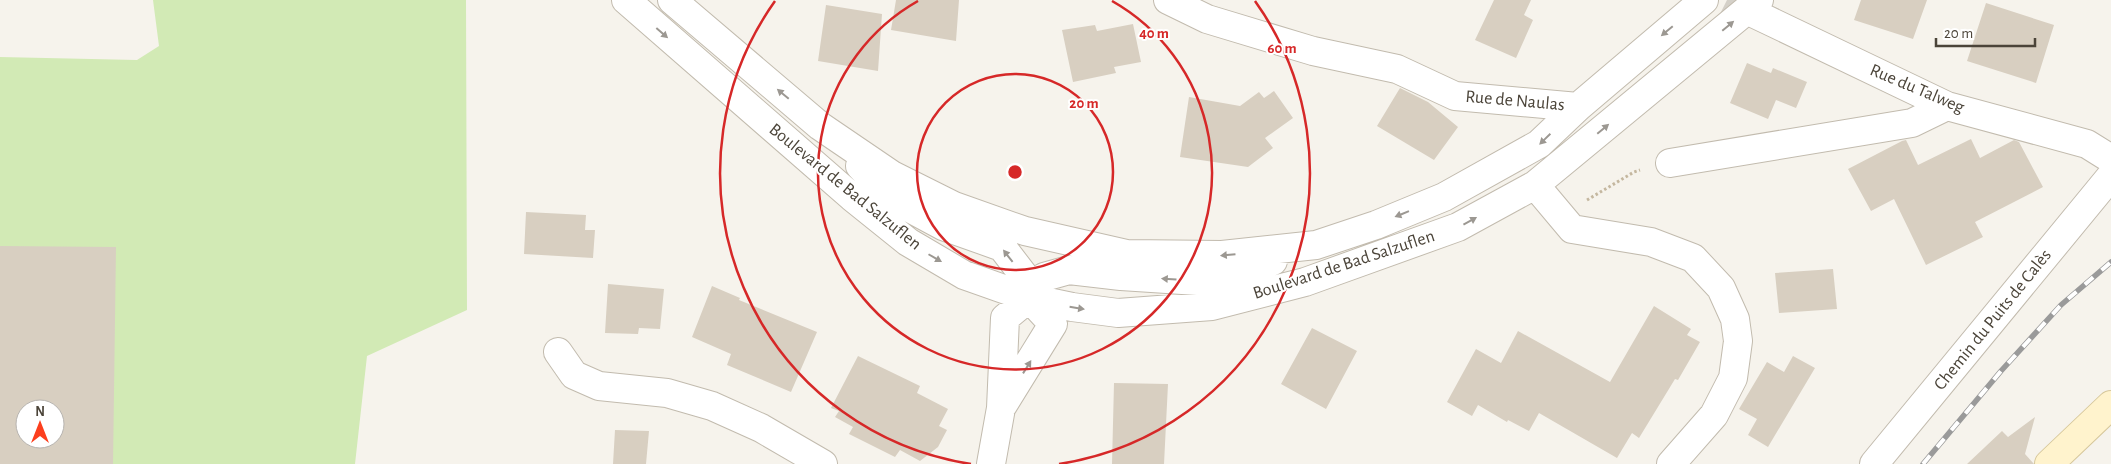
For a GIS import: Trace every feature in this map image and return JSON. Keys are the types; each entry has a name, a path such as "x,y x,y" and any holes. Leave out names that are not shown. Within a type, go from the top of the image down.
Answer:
{"main road":[{"path":"2049,464 2111,405"}],"street":[{"name":"Boulevard de Bad Salzuflen","path":"626,0 852,198 908,242 964,275 1029,298 1072,307 1118,313 1212,306 1305,282 1458,227 1535,185 1757,7"},
{"name":"Boulevard de Bad Salzuflen","path":"672,0 820,126 892,175 954,206 1025,231 1126,254 1222,255 1316,245 1376,225 1444,198 1539,144 1578,107 1704,0"},
{"name":"Rue de Naulas","path":"1168,0 1207,19 1313,51 1397,69 1455,96 1578,107"},
{"name":"Rue du Talweg","path":"1757,7 1947,106 2087,144 2111,159"},
{"path":"1670,163 1912,123 1947,106"},
{"path":"820,126 889,197 943,226 1002,247 1025,277 1029,298 1053,324 1001,408"},
{"name":"Chemin du Puits de Calès","path":"1874,464 2111,176"},
{"path":"1535,185 1572,229 1651,242 1693,258 1721,288 1735,319 1738,341 1732,378 1714,415 1671,464"},
{"path":"991,464 1001,408 1005,318 1029,298 1044,277 1069,270 1121,276 1213,282 1316,245"},
{"path":"558,352 574,375 599,386 668,393 712,406 761,428 823,464"}],"path":[{"path":"1607,188 1634,172 1670,163"}],"green space":[{"path":"153,0 466,0 467,310 367,356 355,464 0,464 0,57 137,60 159,46"}],"building":[{"path":"896,0 959,0 956,41 891,30"},
{"path":"1494,0 1531,0 1524,15 1533,20 1516,58 1475,40"},
{"path":"1861,0 1927,0 1913,39 1854,20"},
{"path":"1986,3 2054,25 2036,83 1967,61"},
{"path":"826,5 882,14 878,71 818,61"},
{"path":"1133,24 1141,62 1114,67 1116,73 1073,82 1062,30 1095,25 1097,31"},
{"path":"1747,63 1771,73 1773,68 1807,82 1796,108 1776,100 1768,119 1730,103"},
{"path":"1400,88 1428,102 1458,127 1434,160 1377,126"},
{"path":"1274,91 1293,118 1265,138 1273,148 1248,167 1180,157 1189,97 1240,106 1259,92 1264,98"},
{"path":"1971,139 1980,158 2014,140 2019,142 2043,187 1975,222 1983,237 1926,265 1894,199 1871,211 1848,169 1906,140 1918,165"},
{"path":"526,212 586,215 585,230 595,230 593,258 524,254"},
{"path":"0,246 116,247 113,464 0,464"},
{"path":"1833,269 1837,309 1779,313 1775,273"},
{"path":"608,284 664,289 660,329 639,328 638,334 605,333"},
{"path":"712,286 740,298 739,300 817,332 791,392 727,365 731,354 692,337"},
{"path":"1654,306 1691,329 1687,335 1700,342 1678,380 1675,379 1639,438 1632,433 1617,458 1539,413 1529,431 1508,420 1507,422 1478,405 1472,416 1447,402 1476,349 1501,363 1518,331 1610,382"},
{"path":"1312,328 1357,351 1326,409 1281,384"},
{"path":"858,356 920,386 917,393 948,409 939,426 947,430 938,447 920,461 900,450 895,457 849,434 853,427 835,417 839,411 831,408"},
{"path":"1793,356 1815,368 1768,447 1748,435 1757,419 1739,409 1767,362 1784,372"},
{"path":"1114,383 1168,384 1164,464 1112,464"},
{"path":"2035,417 2025,454 2034,464 1967,464 2002,431 2008,437"},
{"path":"615,430 649,431 646,464 613,464"}],"tunnel":[{"path":"1727,0 1755,14"}],"railway":[{"path":"1923,464 2001,371 2061,305 2111,262"}]}
